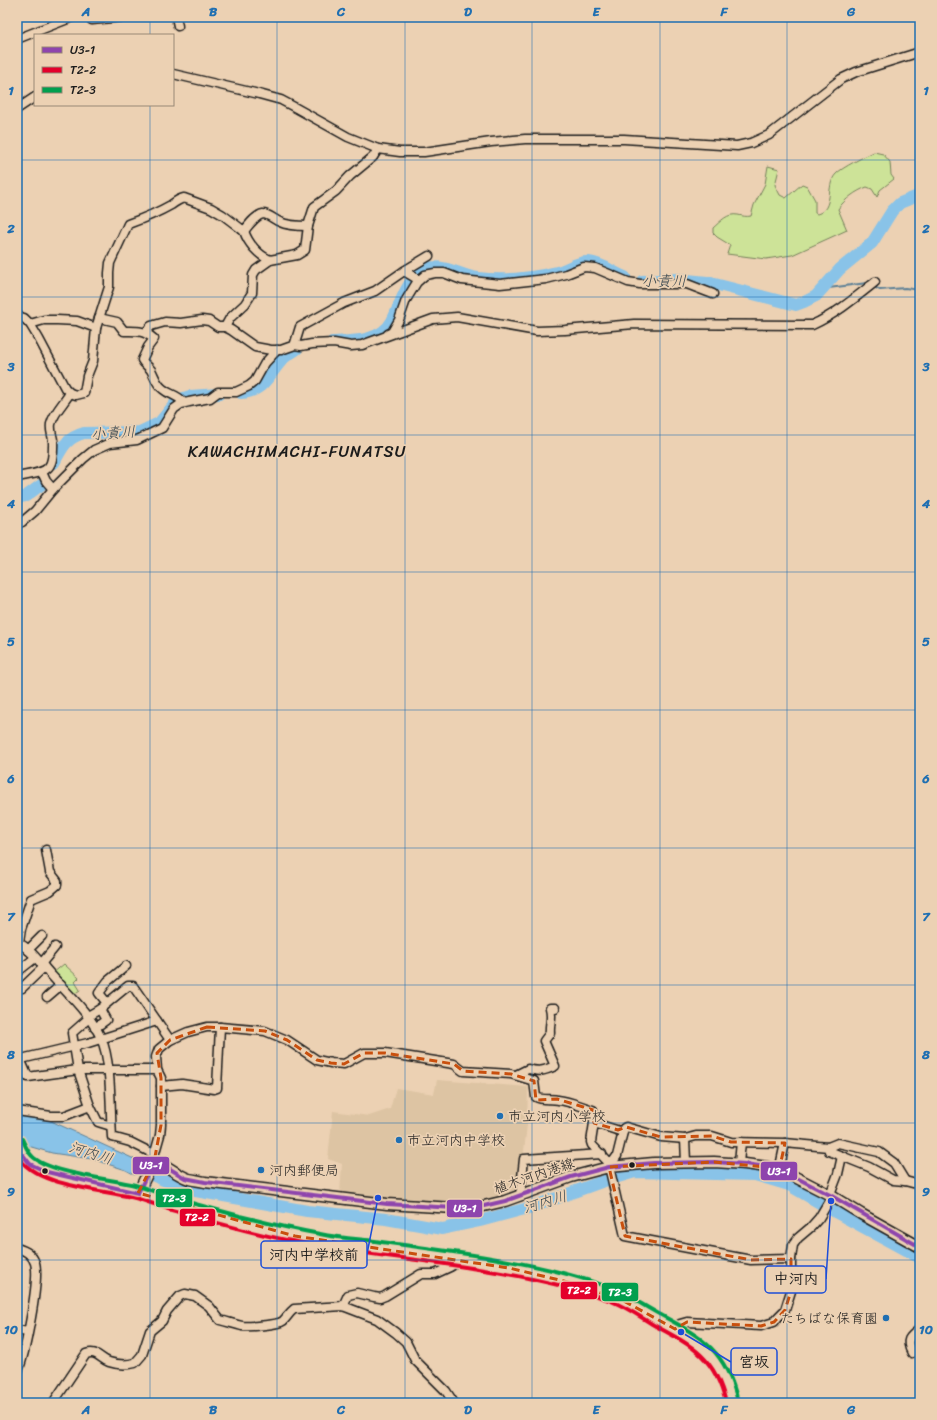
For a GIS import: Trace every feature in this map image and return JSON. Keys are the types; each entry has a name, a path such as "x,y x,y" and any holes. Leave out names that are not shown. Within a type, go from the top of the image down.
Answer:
{"highway":[{"path":"19,1150 30,1164 47,1172 140,1189 172,1204 296,1236 509,1268 572,1283 607,1294 622,1300 675,1329 697,1343 710,1354 720,1366 730,1390 732,1403"}],"main road":[{"path":"140,1189 152,1159"},
{"name":"植木河内港線","path":"152,1159 169,1167 181,1176 190,1179 387,1204 471,1209 486,1207 571,1177 610,1169 654,1163 739,1163 767,1167 793,1176 829,1198 920,1247"}],"street":[{"path":"17,39 73,17"},
{"path":"88,17 92,20 122,17"},
{"path":"176,17 178,26"},
{"path":"174,74 281,100 348,137 378,149 400,152 424,152 518,139 570,138 669,141 737,146 751,143 769,135 841,79 862,70 920,52"},
{"path":"17,109 34,98"},
{"path":"225,327 230,318 245,304 252,293 253,275 256,270 270,260 297,255 306,250 308,226 314,207 336,191 350,176 373,157 378,149"},
{"path":"17,316 24,318 30,324 65,388 70,393 76,395 84,393 87,376 93,361 96,328 109,287 110,263 128,224 140,220 171,205 181,198 184,198 210,208 223,215 244,231 246,239 263,257 270,260"},
{"path":"244,231 258,216 262,214 280,222 297,226 308,226"},
{"path":"296,345 295,343 300,327 344,303 375,291 429,256"},
{"path":"384,337 392,332 399,320 416,278 425,275 444,273 462,280 500,284 546,279 566,274 584,267 595,268 628,282 640,284 687,284 713,294"},
{"path":"404,271 416,278"},
{"path":"146,332 151,326 165,322 181,323 202,320 210,321 218,327 225,327 231,330 255,347 281,350 296,345 301,346 329,343 351,346 362,344 433,319 444,317 456,317 537,331 634,324 812,325 827,319 842,309 875,282"},
{"path":"99,318 117,322 124,330 146,332 154,339 148,347 142,360 150,369 157,383 164,390 182,401"},
{"path":"30,324 44,320 77,321 96,328"},
{"path":"17,524 22,522 35,511 83,459 94,450 110,443 137,440 162,428 174,409 182,401 213,395 218,392 236,392 249,386 256,381 264,363 277,350"},
{"path":"17,477 42,472 48,469 51,464 53,443 50,430 51,424 56,412 70,393"},
{"path":"42,472 46,481 54,489"},
{"path":"46,850 50,872 58,881 57,885 50,891 31,899 18,942 28,950 61,985 88,1017 101,1038 108,1070 112,1137 130,1142 152,1159 160,1135 161,1078 157,1070 157,1053 170,1040 194,1030 207,1027 265,1031 287,1040 317,1060 331,1064 344,1064 364,1053 385,1053 454,1064 463,1071 511,1074 534,1081 536,1097 541,1100 557,1099 593,1110 594,1123 591,1142 608,1162 625,1236 751,1260 791,1259"},
{"path":"28,950 42,936"},
{"path":"22,988 40,963 54,948"},
{"path":"17,972 40,963"},
{"path":"108,1003 99,993 108,982 126,966"},
{"path":"47,997 61,985"},
{"path":"111,1126 98,1122 90,1106 78,1070 73,1047 72,1033 88,1017 128,986 133,986 170,1040"},
{"path":"516,1075 528,1069 537,1072 555,1066 544,1041 550,1033 549,1024 552,1016 550,1008 555,1008"},
{"path":"95,1028 106,1020 100,1009"},
{"path":"157,1020 73,1047 18,1057 28,1077 78,1070 157,1070"},
{"path":"161,1086 182,1084 214,1089 216,1088 220,1027"},
{"path":"17,1110 51,1116 64,1116 90,1106"},
{"path":"594,1123 622,1132"},
{"path":"610,1169 617,1156 622,1132 626,1127 661,1137 685,1138 712,1136 731,1142 785,1143 828,1147 838,1143 879,1152 894,1163 905,1181"},
{"path":"685,1138 686,1162"},
{"path":"739,1163 741,1142"},
{"path":"779,1171 785,1143"},
{"path":"828,1147 829,1151 869,1167 894,1180 920,1185"},
{"path":"520,1196 524,1159 602,1154"},
{"path":"675,1329 680,1324 687,1322 761,1326 774,1322 785,1310 788,1302 792,1278 791,1259 793,1245 819,1218 829,1198 838,1174 842,1156"},
{"path":"17,1248 25,1250 32,1257 36,1265 36,1284 28,1332 17,1373"},
{"path":"343,1306 348,1295 357,1293 374,1298 380,1298 421,1274 435,1274 461,1260"},
{"path":"53,1403 86,1354 91,1352 97,1354 108,1362 128,1365 135,1363 142,1355 150,1331 162,1321 167,1311 180,1296 185,1294 195,1296 209,1306 220,1320 242,1326 278,1323 283,1321 288,1313 294,1310 343,1306 377,1319 406,1342 415,1360 446,1391 454,1403"},
{"path":"912,1353 908,1340 911,1335 920,1329"},
{"path":"17,1330 28,1332"}],"highlighted area":[{"path":"207,1027 265,1031 287,1040 317,1060 331,1063 344,1064 364,1053 385,1053 454,1064 463,1071 511,1074 534,1081 536,1100 557,1099 593,1110 594,1123 618,1130 626,1127 661,1137 712,1136 731,1142 785,1143 779,1171 767,1167 714,1162 609,1167 625,1236 751,1260 791,1259 791,1291 785,1310 774,1322 761,1326 687,1322 675,1329 622,1300 572,1283 509,1268 295,1236 138,1193 154,1162 161,1125 161,1078 157,1053 170,1040"}],"shaded area":[{"path":"437,1080 528,1087 527,1125 519,1194 479,1205 415,1202 340,1194 342,1164 328,1159 333,1111 369,1116 390,1109 396,1088 434,1094"}],"green space":[{"path":"874,152 883,154 890,162 891,175 894,179 880,190 877,197 872,189 867,187 855,193 844,202 838,209 847,230 792,255 766,259 727,254 730,245 713,233 713,228 727,216 751,216 754,205 765,184 768,166 779,169 775,185 780,195 786,198 802,184 807,186 815,200 815,213 817,214 823,211 826,207 831,184 836,174 848,165"},
{"path":"64,964 79,978 75,982 80,990 74,994 53,973"}],"water":[{"path":"17,1114 40,1116 143,1163 135,1175 126,1170 92,1159 52,1153 28,1146 17,1146"}],"waterway":[{"name":"小責川","path":"642,281 677,279 707,282 796,305 816,296 840,269 872,243 892,211 900,203 920,195"},
{"name":"小責川","path":"332,342 365,339 381,333 392,321 405,292 414,277 420,271 427,268 442,268 478,278 508,279 547,274 561,271 580,263 588,262 602,266 625,277"},
{"path":"821,289 867,283"},
{"path":"876,288 880,290 905,288 920,290"},
{"name":"小責川","path":"241,393 256,389 266,380 284,358 297,349"},
{"name":"小責川","path":"54,463 65,444 78,435 84,433 140,432 159,423 178,400 190,396 219,394"},
{"name":"小責川","path":"17,498 26,496 41,485"},
{"name":"河内川","path":"125,1163 184,1189 307,1211 386,1219 442,1229 480,1221 532,1207 601,1182 635,1172 755,1175 789,1185 920,1258"}],"transit line":[{"name":"T2-3","path":"22,1139 32,1156 51,1167 80,1175 135,1185 177,1199 248,1218 284,1227 327,1235 526,1264 585,1279 613,1289 688,1331 710,1348 727,1370 738,1402"},
{"name":"T2-2","path":"17,1155 25,1165 37,1174 52,1180 68,1185 136,1198 168,1209 264,1235 356,1252 503,1273 562,1286 602,1297 617,1303 690,1346 700,1354 715,1374 726,1403"},
{"name":"U3-1","path":"17,1158 23,1155 30,1164 47,1172 138,1193 152,1164 157,1161 185,1178 205,1182 387,1204 471,1209 505,1201 571,1177 609,1167 654,1163 714,1162 745,1164 767,1167 793,1176 830,1195 920,1247"}],"place":[{"name":"市立河内小学校","path":"500,1116"},
{"name":"市立河内中学校","path":"399,1140"},
{"name":"河内郵便局","path":"261,1170"},
{"name":"河内中学校前","path":"378,1198"},
{"name":"中河内","path":"831,1201"},
{"name":"たちばな保育園","path":"886,1318"},
{"name":"宮坂","path":"681,1332"}],"district":[{"name":"KAWACHIMACHI-FUNATSU","path":"297,451"}]}
